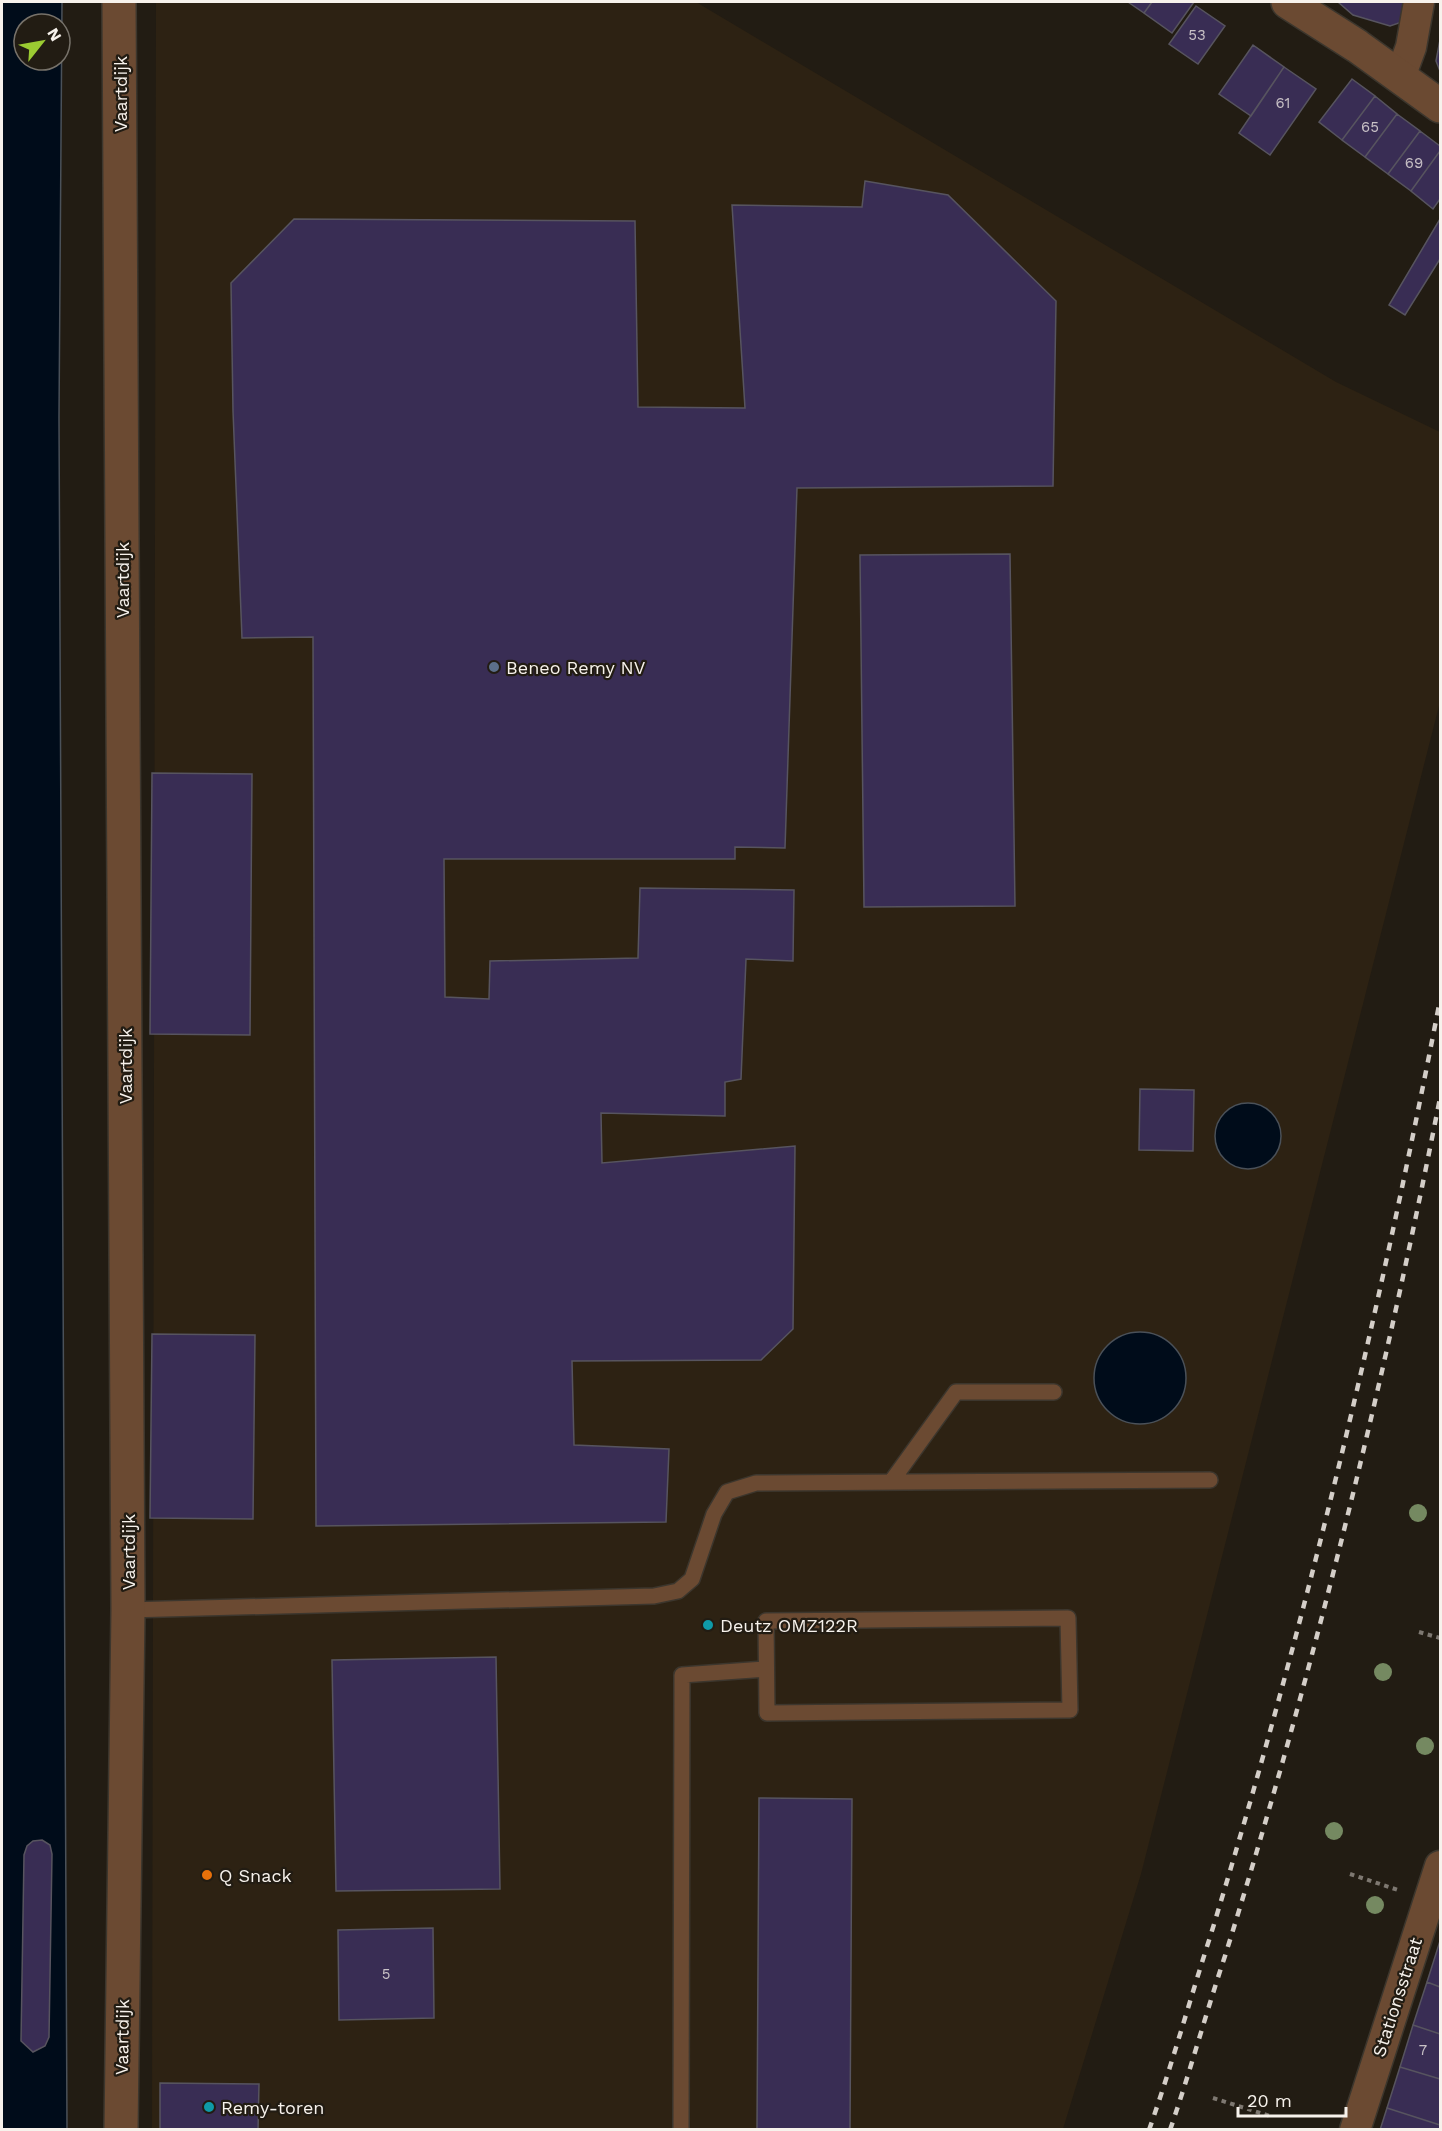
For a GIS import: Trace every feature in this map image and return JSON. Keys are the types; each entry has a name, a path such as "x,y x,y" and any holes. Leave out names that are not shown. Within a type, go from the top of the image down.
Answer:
{"street":[{"name":"Vaartdijk","path":"119,2 128,1610 121,2130"},
{"path":"1288,2 1357,46 1440,106"},
{"path":"1400,77 1411,47 1419,2"},
{"name":"Stationsstraat","path":"1354,2130 1440,1866"}],"lane":[{"path":"891,1482 956,1392 1054,1392"},
{"path":"128,1610 654,1596 678,1591 692,1579 714,1514 728,1492 756,1483 1210,1480"},
{"path":"1068,1618 1070,1710 767,1713 766,1669 766,1621 1068,1618"},
{"path":"681,2130 682,1674 766,1669"}],"path":[{"path":"1419,1632 1440,1638"},
{"path":"1350,1875 1429,1901"},
{"path":"1213,2098 1270,2116"}],"shaded area":[{"path":"156,2 696,2 1336,382 1440,432 1440,702 1141,1874 1063,2129 152,2130"}],"water":[{"path":"2,2 62,2 62,12 12,12 12,72 61,72 59,418 67,2129 2,2130"},
{"path":"1254,1103 1272,1112 1279,1123 1281,1136 1279,1149 1272,1160 1261,1167 1242,1169 1224,1160 1217,1149 1215,1130 1224,1112 1235,1105"},
{"path":"1140,1332 1158,1335 1173,1345 1183,1360 1186,1378 1183,1396 1173,1411 1158,1421 1140,1424 1122,1421 1107,1411 1097,1396 1094,1378 1097,1360 1107,1345 1122,1335"}],"building":[{"path":"1128,2 1152,2 1144,13"},
{"path":"1152,2 1194,2 1172,33 1144,13"},
{"path":"1338,2 1405,2 1402,22 1390,26 1353,15"},
{"path":"1196,6 1225,26 1198,64 1169,44"},
{"path":"1440,40 1440,71 1436,61"},
{"path":"1253,45 1284,67 1251,116 1219,94"},
{"path":"1284,67 1316,89 1270,155 1239,133"},
{"path":"1352,79 1375,96 1342,140 1319,122"},
{"path":"1375,96 1397,114 1365,157 1342,140"},
{"path":"1397,114 1420,131 1388,174 1365,157"},
{"path":"1420,131 1440,146 1440,151 1411,191 1388,174"},
{"path":"1440,151 1440,199 1433,209 1411,191"},
{"path":"865,181 948,195 1056,301 1053,486 797,488 785,848 735,847 735,859 444,859 445,997 489,999 490,961 638,958 640,888 794,890 793,961 746,959 741,1079 725,1082 725,1116 601,1113 602,1163 795,1146 793,1329 761,1360 572,1361 574,1445 669,1449 666,1522 316,1526 313,637 242,638 233,411 231,283 294,219 635,221 638,407 745,408 732,205 862,207"},
{"path":"1440,219 1440,259 1405,315 1389,305"},
{"path":"1010,554 1015,906 864,907 860,555"},
{"path":"152,773 252,774 250,1035 150,1034"},
{"path":"1140,1089 1194,1090 1193,1151 1139,1150"},
{"path":"152,1334 255,1335 253,1519 150,1518"},
{"path":"496,1657 500,1889 336,1891 332,1660"},
{"path":"759,1798 852,1799 850,2130 757,2130"},
{"path":"42,1840 50,1845 52,1854 49,2037 45,2046 33,2052 21,2041 24,1855 27,1846 33,1841"},
{"path":"433,1928 434,2018 339,2020 338,1930"},
{"path":"1440,1941 1440,1987 1427,1982"},
{"path":"1427,1982 1440,1987 1440,2034 1413,2025"},
{"path":"1413,2025 1440,2034 1440,2079 1400,2067"},
{"path":"1400,2067 1440,2079 1440,2125 1387,2108"},
{"name":"Remy-toren","path":"160,2083 259,2084 258,2130 160,2130"},
{"path":"1387,2108 1440,2125 1440,2130 1380,2130"}],"railway":[{"path":"1149,2130 1245,1819 1309,1587 1366,1353 1440,1000"},
{"path":"1170,2130 1257,1850 1317,1637 1395,1314 1440,1098"}],"place":[{"name":"Beneo Remy NV","path":"494,667"},
{"name":"Deutz OMZ122R","path":"708,1625"},
{"name":"Q Snack","path":"207,1875"},
{"name":"Remy-toren","path":"209,2107"}]}
